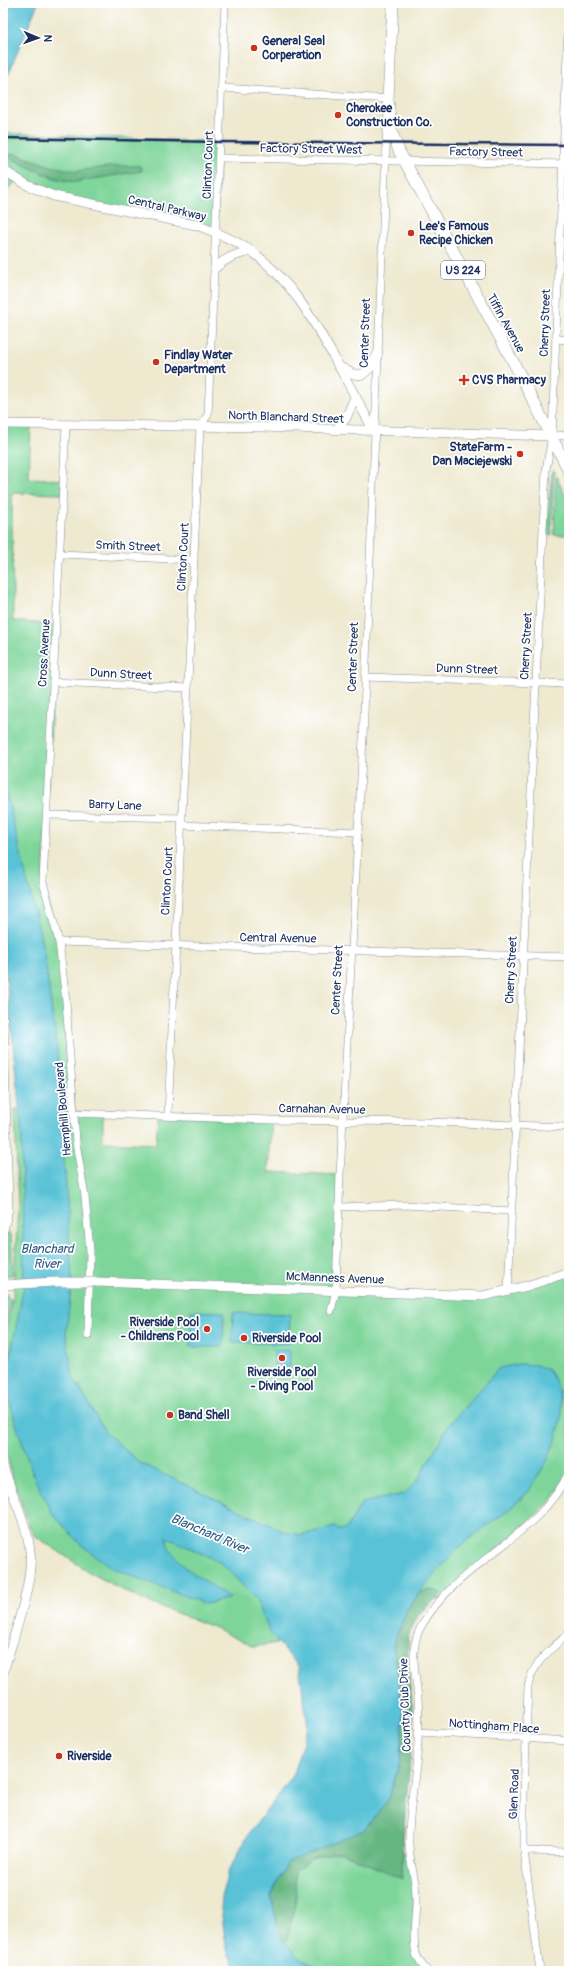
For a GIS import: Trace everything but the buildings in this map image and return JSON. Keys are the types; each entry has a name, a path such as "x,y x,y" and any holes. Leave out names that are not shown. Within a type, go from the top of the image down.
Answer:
{"highway":[{"name":"Center Street","path":"388,100 393,3"},
{"name":"Tiffin Avenue","path":"388,100 391,130 403,162 552,436 569,471"}],"main road":[{"name":"Central Parkway","path":"3,170 16,178 54,196 174,219 216,232 251,251 283,279 311,316 374,431"},
{"path":"215,268 224,260 236,254 251,251"},
{"path":"338,366 353,374 362,375 370,368 378,353"},
{"path":"336,430 346,418 356,397"},
{"name":"North Blanchard Street","path":"3,424 66,426 200,426 552,436"},
{"path":"3,1019 8,1209 3,1230"},
{"name":"McManness Avenue","path":"3,1285 54,1282 97,1282 483,1296 508,1291 569,1272"},
{"path":"3,1466 28,1540 30,1563 24,1595 3,1673"}],"street":[{"name":"Clinton Court","path":"168,1115 200,426 208,415 225,3"},
{"name":"Cherry Street","path":"508,1291 544,501 546,470 552,436 566,164 569,4"},
{"path":"222,88 388,100"},
{"name":"Center Street","path":"331,1311 336,1290 358,832 388,100"},
{"name":"Factory Street West","path":"219,158 403,162"},
{"name":"Factory Street","path":"403,162 566,164"},
{"path":"556,339 569,340"},
{"name":"Cross Avenue","path":"43,882 48,815 66,426"},
{"name":"North Blanchard Street","path":"552,436 569,435"},
{"name":"Smith Street","path":"61,554 194,560"},
{"name":"Dunn Street","path":"365,677 569,684"},
{"name":"Dunn Street","path":"53,682 188,688"},
{"name":"Barry Lane","path":"48,815 358,832"},
{"name":"Hemphill Boulevard","path":"43,882 59,942 66,1001 76,1142 85,1197 90,1251 88,1336"},
{"name":"Central Avenue","path":"59,942 175,947 569,957"},
{"name":"Carnahan Avenue","path":"74,1113 343,1121 515,1124 569,1127"},
{"path":"339,1207 404,1205 512,1211"},
{"name":"Country Club Drive","path":"428,1971 419,1960 415,1948 416,1895 409,1842 418,1754 418,1699 413,1660 416,1638 422,1624 463,1575 533,1522 552,1500 569,1472"},
{"name":"Glen Road","path":"540,1971 524,1851 528,1687 538,1661 569,1633"},
{"name":"Nottingham Place","path":"418,1732 569,1742"},
{"path":"524,1851 569,1852"}],"green space":[{"path":"3,133 220,142 216,232 77,202 16,178 13,185 3,192"},
{"path":"13,153 51,166 76,171 115,166 140,166 142,171 75,182 66,181 48,176 7,156"},
{"path":"3,424 31,425 29,478 64,480 63,494 12,493 13,621 56,625 43,882 59,942 74,1112 103,1113 103,1142 156,1144 158,1115 271,1120 268,1172 340,1175 336,1290 483,1296 569,1272 569,1472 552,1500 441,1600 420,1592 333,1633 254,1647 213,1627 138,1598 89,1572 34,1535 30,1529 11,1473 3,1437 3,1345 13,1296 18,1208 15,1109 40,1111 3,833"},
{"path":"552,470 554,471 551,536 546,534"},
{"path":"556,476 569,504 569,535 554,535"},
{"path":"9,1233 11,1235 13,1275 3,1276 3,1239 6,1234"},
{"path":"3,1294 8,1294 7,1298 11,1299 3,1334"},
{"path":"433,1590 442,1593 418,1616 409,1634 407,1664 412,1701 412,1738 403,1840 402,1879 341,1852 311,1859 295,1871 296,1899 286,1944 280,1937 271,1894 288,1861 363,1830 387,1802 400,1762 403,1711 393,1645 407,1609 420,1592"},
{"path":"350,1788 410,1859 413,1871 414,1942 428,1971 229,1971 238,1965 264,1861"}],"water":[{"path":"3,3 38,3 3,87"},
{"name":"Blanchard River","path":"3,779 44,952 57,1047 72,1281 66,1335 73,1377 106,1433 140,1463 285,1532 301,1535 335,1527 340,1530 346,1529 362,1503 404,1494 417,1481 448,1426 499,1368 519,1364 536,1365 548,1370 559,1390 562,1413 557,1436 547,1461 529,1491 506,1512 463,1543 432,1577 407,1609 393,1645 403,1711 400,1762 387,1802 364,1830 288,1862 271,1895 280,1937 300,1958 324,1971 238,1971 228,1953 221,1908 223,1890 228,1872 247,1836 287,1784 293,1773 308,1727 299,1667 270,1633 256,1599 220,1562 166,1537 169,1549 186,1568 230,1598 206,1604 112,1568 81,1545 52,1513 34,1477 16,1424 5,1385 24,1286 21,1125 3,945"},
{"name":"Riverside Pool - Childrens Pool","path":"191,1311 224,1312 223,1347 190,1347"},
{"path":"233,1313 290,1314 289,1344 232,1342"},
{"name":"Riverside Pool - Diving Pool","path":"274,1350 290,1350 290,1367 274,1366"}],"railway":[{"path":"3,138 220,142 569,145"}],"place":[{"name":"General Seal Corperation","path":"254,48"},
{"name":"Cherokee Construction Co.","path":"338,115"},
{"name":"Lee's Famous Recipe Chicken","path":"411,233"},
{"name":"Findlay Water Department","path":"156,362"},
{"name":"CVS Pharmacy","path":"464,380"},
{"name":"StateFarm - Dan Maciejewski","path":"520,454"},
{"name":"Riverside Pool - Childrens Pool","path":"207,1329"},
{"name":"Riverside Pool","path":"244,1338"},
{"name":"Riverside Pool - Diving Pool","path":"282,1358"},
{"name":"Band Shell","path":"170,1415"},
{"name":"Riverside","path":"59,1756"}]}
